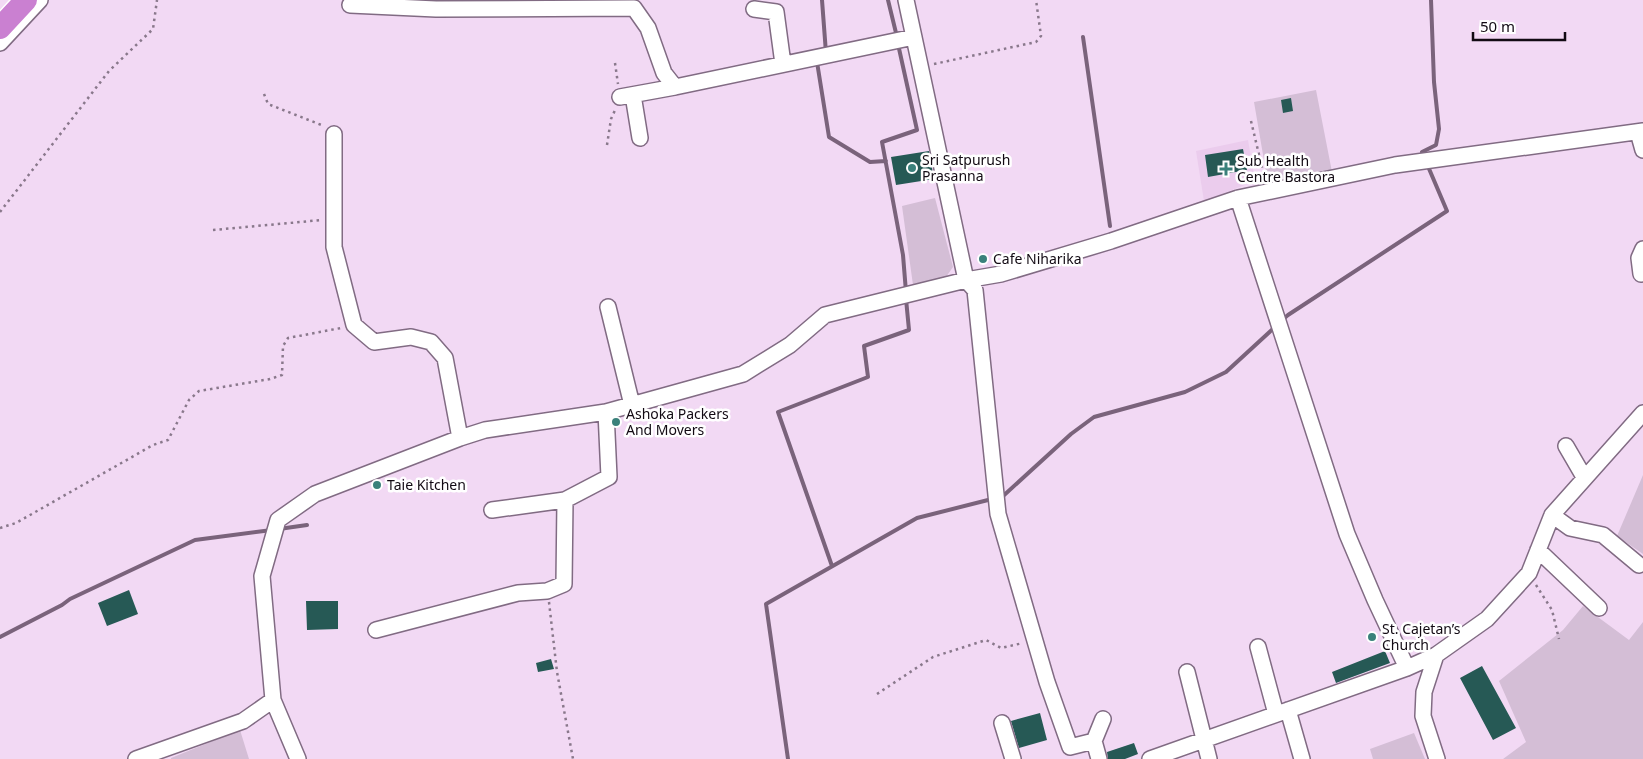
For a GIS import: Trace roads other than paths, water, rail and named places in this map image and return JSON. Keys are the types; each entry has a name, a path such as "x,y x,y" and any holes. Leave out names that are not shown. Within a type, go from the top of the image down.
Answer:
{"highway":[{"path":"0,28 26,0"}],"street":[{"path":"0,43 40,0"},
{"path":"906,0 966,280 975,290 998,514 1034,640 1070,747 1094,740"},
{"path":"350,5 436,9 634,8 648,28 664,73 675,87"},
{"path":"754,9 776,12 783,64"},
{"path":"640,138 627,96 914,37"},
{"path":"298,759 273,700 262,576 278,520 315,494 485,430 606,412 743,374 790,345 825,315 966,280 1001,274 1111,241 1238,198 1394,165 1641,131 1643,150"},
{"path":"334,134 334,247 354,325 374,342 411,337 432,342 445,358 460,438"},
{"path":"1238,198 1347,534 1407,668"},
{"path":"1641,274 1639,258 1643,249"},
{"path":"608,307 632,405"},
{"path":"492,510 565,500 609,477 606,412"},
{"path":"1150,759 1407,668 1436,655 1487,619 1529,573 1552,515 1643,413"},
{"path":"1566,446 1584,477"},
{"path":"376,630 518,593 547,591 564,584 565,500"},
{"path":"1552,515 1570,528 1603,535 1639,565"},
{"path":"1538,550 1599,608"},
{"path":"1258,647 1302,759"},
{"path":"1436,655 1424,692 1423,716 1437,759"},
{"path":"1187,672 1210,759"},
{"path":"136,759 244,721 273,700"},
{"path":"1099,759 1094,740 1103,719"},
{"path":"1002,723 1013,759"}],"waterway":[{"path":"822,0 826,53"},
{"path":"888,0 897,37"},
{"path":"1424,157 1422,152 1436,145 1439,129 1434,82 1431,0"},
{"path":"1083,37 1110,226"},
{"path":"898,44 917,130 882,142 903,255 906,292"},
{"path":"817,62 829,137 870,162 886,161"},
{"path":"1281,321 1447,211 1427,164"},
{"path":"832,566 778,412 868,377 864,346 909,330 906,299"},
{"path":"999,497 1002,497 1071,434 1094,417 1185,392 1226,372 1276,326"},
{"path":"788,759 766,604 917,518 992,499"},
{"path":"279,529 307,525"},
{"path":"0,637 70,599 195,540 272,530"}],"place":[{"name":"Sri Satpurush Prasanna","path":"912,168"},
{"name":"Sub Health Centre Bastora","path":"1226,169"},
{"name":"Cafe Niharika","path":"983,259"},
{"name":"Ashoka Packers And Movers","path":"616,422"},
{"name":"Taie Kitchen","path":"377,485"},
{"name":"St. Cajetan’s Church","path":"1372,637"}]}
